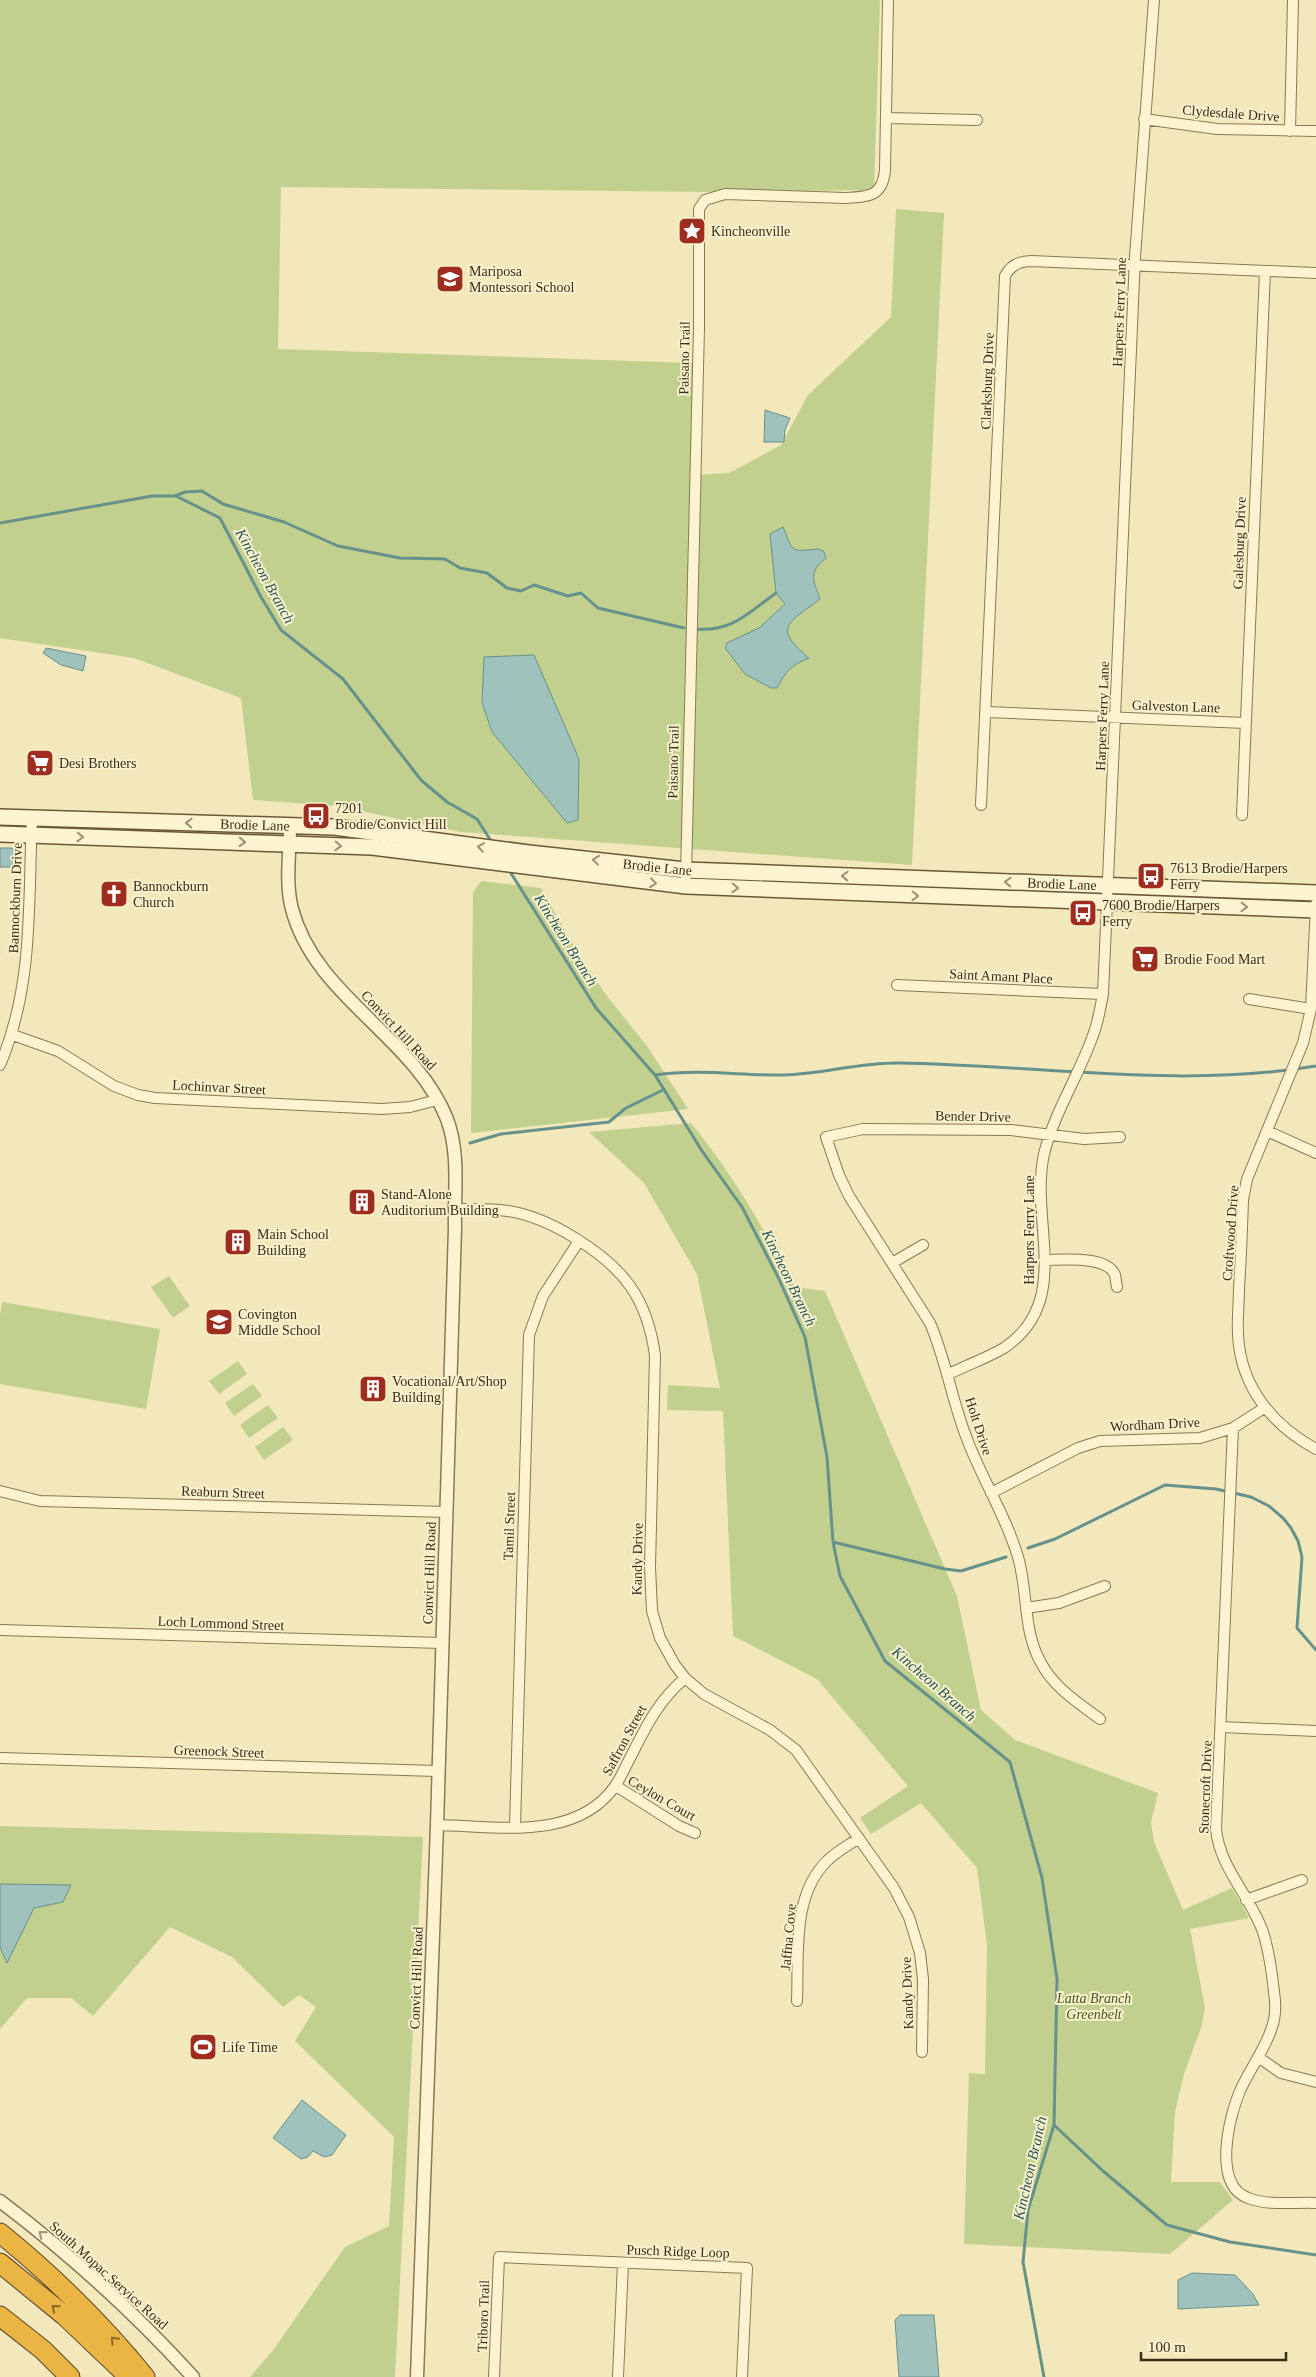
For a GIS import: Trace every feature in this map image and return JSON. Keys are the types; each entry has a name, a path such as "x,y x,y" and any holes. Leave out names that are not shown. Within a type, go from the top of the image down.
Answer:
{"highway":[{"path":"0,2233 69,2294 118,2343 146,2377"},
{"path":"0,2263 65,2316 128,2377"},
{"path":"0,2316 43,2350 70,2377"}],"main road":[{"name":"Brodie Lane","path":"0,817 334,827 419,838 532,860 686,886 1316,910"},
{"name":"Brodie Lane","path":"0,834 372,847 427,853 685,870 1316,894"}],"street":[{"name":"Paisano Trail","path":"686,886 699,209 705,200 725,194 846,198 865,197 874,194 884,182 887,118 888,0"},
{"name":"Harpers Ferry Lane","path":"949,1374 1002,1348 1026,1329 1042,1301 1045,1283 1041,1176 1044,1153 1057,1116 1085,1056 1098,1019 1103,994 1134,266 1154,0"},
{"path":"1290,131 1293,0"},
{"path":"887,118 977,120"},
{"name":"Clydesdale Drive","path":"1144,118 1217,129 1316,132"},
{"name":"Clarksburg Drive","path":"981,805 1005,276 1012,266 1024,261 1316,273"},
{"name":"Galesburg Drive","path":"1242,815 1265,271"},
{"name":"Galveston Lane","path":"986,712 1245,722"},
{"name":"Bannockburn Drive","path":"0,1065 13,1035 26,969 32,818"},
{"name":"Convict Hill Road","path":"290,826 291,907 306,946 324,971 420,1072 447,1121 454,1152 455,1209 437,1825 417,2377"},
{"name":"Croftwood Drive","path":"1316,894 1311,1008 1303,1043 1247,1179 1243,1200 1238,1334 1245,1369 1264,1408 1280,1426 1316,1449"},
{"name":"Saint Amant Place","path":"896,985 1103,994"},
{"path":"1249,999 1311,1008"},
{"name":"Lochinvar Street","path":"13,1035 58,1051 114,1086 155,1098 382,1109 410,1106 437,1100"},
{"name":"Bender Drive","path":"826,1137 863,1129 1011,1130 1051,1136 1084,1138 1120,1137"},
{"path":"1267,1131 1316,1153"},
{"name":"Holt Drive","path":"826,1137 839,1175 849,1196 930,1323 949,1374 966,1436 992,1493 1019,1560 1026,1608 1039,1660 1063,1692 1100,1719"},
{"name":"Kandy Drive","path":"455,1209 507,1211 528,1216 558,1228 597,1252 628,1281 643,1307 653,1336 656,1378 650,1595 660,1638 675,1665 685,1678 704,1694 770,1730 796,1750 894,1888 914,1932 920,1953 923,1979 922,2052"},
{"name":"Tamil Street","path":"515,1826 529,1335 543,1296 579,1241"},
{"path":"892,1263 923,1245"},
{"path":"1044,1260 1096,1261 1110,1268 1115,1275 1117,1287"},
{"name":"Wordham Drive","path":"992,1493 1078,1448 1100,1441 1200,1438 1233,1428 1264,1408"},
{"name":"Stonecroft Drive","path":"1233,1428 1216,1829 1218,1844 1229,1872 1262,1932 1274,1994 1275,2013 1272,2029 1240,2091 1231,2121 1226,2162 1228,2179 1237,2191 1253,2200 1316,2203"},
{"name":"Reaburn Street","path":"0,1491 40,1501 446,1512"},
{"path":"1026,1608 1059,1603 1105,1586"},
{"name":"Loch Lommond Street","path":"0,1630 442,1643"},
{"name":"Saffron Street","path":"437,1825 551,1826 574,1819 599,1804 616,1786 658,1705 685,1678"},
{"path":"1221,1727 1316,1731"},
{"name":"Greenock Street","path":"0,1758 438,1771"},
{"name":"Ceylon Court","path":"616,1786 678,1826 695,1833"},
{"name":"Jaffna Cove","path":"797,2002 800,1918 805,1896 814,1876 829,1859 860,1838"},
{"path":"1246,1900 1302,1880"},
{"path":"1258,2057 1281,2073 1316,2082"},
{"name":"South Mopac Service Road","path":"0,2201 108,2290 193,2377"},
{"name":"Pusch Ridge Loop","path":"499,2257 747,2268 742,2377"},
{"name":"Triboro Trail","path":"494,2377 499,2257"},
{"path":"618,2377 623,2263"}],"green space":[{"path":"0,0 880,0 874,190 706,192 281,187 278,349 691,363 698,361 696,475 729,473 781,445 808,395 891,317 896,209 944,213 912,865 461,832 337,806 253,800 241,698 134,658 0,638"},
{"path":"481,881 541,888 576,950 607,996 647,1046 688,1109 471,1133 473,892"},
{"name":"Latta Branch Greenbelt","path":"691,1123 721,1162 747,1202 795,1287 825,1291 957,1596 981,1710 1015,1740 1158,1793 1151,1822 1154,1842 1183,1910 1232,1888 1249,1918 1190,1929 1205,2008 1201,2028 1184,2074 1175,2112 1171,2182 1220,2182 1233,2200 1170,2254 964,2244 969,2073 985,2074 987,1945 977,1868 921,1803 871,1834 860,1818 908,1786 817,1679 733,1636 723,1411 667,1410 668,1385 720,1388 697,1274 644,1183 589,1132"},
{"path":"169,1276 190,1306 173,1318 151,1287"},
{"path":"2,1302 160,1329 146,1409 0,1384 0,1316"},
{"path":"238,1361 247,1374 219,1394 209,1381"},
{"path":"253,1384 262,1396 234,1416 225,1403"},
{"path":"268,1405 278,1418 249,1438 240,1425"},
{"path":"283,1427 293,1440 264,1460 255,1447"},
{"path":"0,1826 423,1837 395,2377 250,2377 274,2349 345,2247 389,2226 394,2137 295,2041 316,2007 299,1995 283,2007 232,1957 170,1927 93,2016 71,1998 27,1998 0,2029"}],"water":[{"path":"765,410 790,418 785,430 784,442 764,442"},
{"path":"783,527 792,547 798,550 819,549 824,552 826,558 814,572 815,587 820,599 793,620 789,626 790,639 809,658 790,669 777,688 771,688 745,674 725,648 727,643 759,628 785,604 776,593 770,534"},
{"path":"46,648 86,656 83,671 61,665 43,653"},
{"path":"534,655 579,759 578,820 567,823 492,732 482,703 484,657"},
{"path":"0,848 12,848 16,854 17,867 0,867"},
{"path":"0,1884 71,1885 63,1902 34,1908 7,1963 0,1947"},
{"path":"302,2100 346,2135 332,2155 324,2157 313,2151 308,2157 301,2159 273,2138"},
{"path":"1192,2273 1235,2275 1253,2294 1259,2305 1178,2309 1178,2280"},
{"path":"900,2315 934,2315 939,2377 899,2377 895,2320"}],"waterway":[{"path":"175,496 185,492 202,491 223,504 284,522 338,546 400,558 445,559 460,568 487,573 507,588 521,591 534,585 568,596 581,593 598,608 684,628"},
{"name":"Kincheon Branch","path":"0,523 152,496 176,496 220,518 261,597 281,630 343,679 421,780 447,802 477,819 493,844"},
{"path":"696,629 720,627 739,620 776,593"},
{"name":"Kincheon Branch","path":"509,870 596,1008 655,1075 702,1151 742,1207 778,1277 805,1337 827,1457 833,1542 840,1576 885,1661 1010,1762 1042,1878 1057,1979 1054,2125 1028,2210 1023,2262 1044,2377"},
{"path":"655,1075 702,1072 779,1075 885,1063 1161,1076 1213,1076 1264,1073 1316,1066"},
{"path":"470,1143 501,1134 609,1122 626,1108 663,1090"},
{"path":"1028,1548 1055,1539 1165,1485 1216,1489 1251,1497 1269,1506 1283,1518 1298,1541 1302,1557 1297,1628 1316,1650"},
{"path":"833,1542 945,1569 961,1571 1006,1557"},
{"path":"1054,2125 1103,2171 1167,2225 1230,2242 1316,2255"}],"place":[{"name":"Kincheonville","path":"692,231"},
{"name":"Mariposa Montessori School","path":"450,279"},
{"name":"Desi Brothers","path":"40,763"},
{"name":"7201 Brodie/Convict Hill","path":"316,816"},
{"name":"7613 Brodie/Harpers Ferry","path":"1151,876"},
{"name":"Bannockburn Church","path":"114,894"},
{"name":"7600 Brodie/Harpers Ferry","path":"1083,913"},
{"name":"Brodie Food Mart","path":"1145,959"},
{"name":"Stand-Alone Auditorium Building","path":"362,1202"},
{"name":"Main School Building","path":"238,1242"},
{"name":"Covington Middle School","path":"219,1322"},
{"name":"Vocational/Art/Shop Building","path":"373,1389"},
{"name":"Life Time","path":"203,2047"}]}
